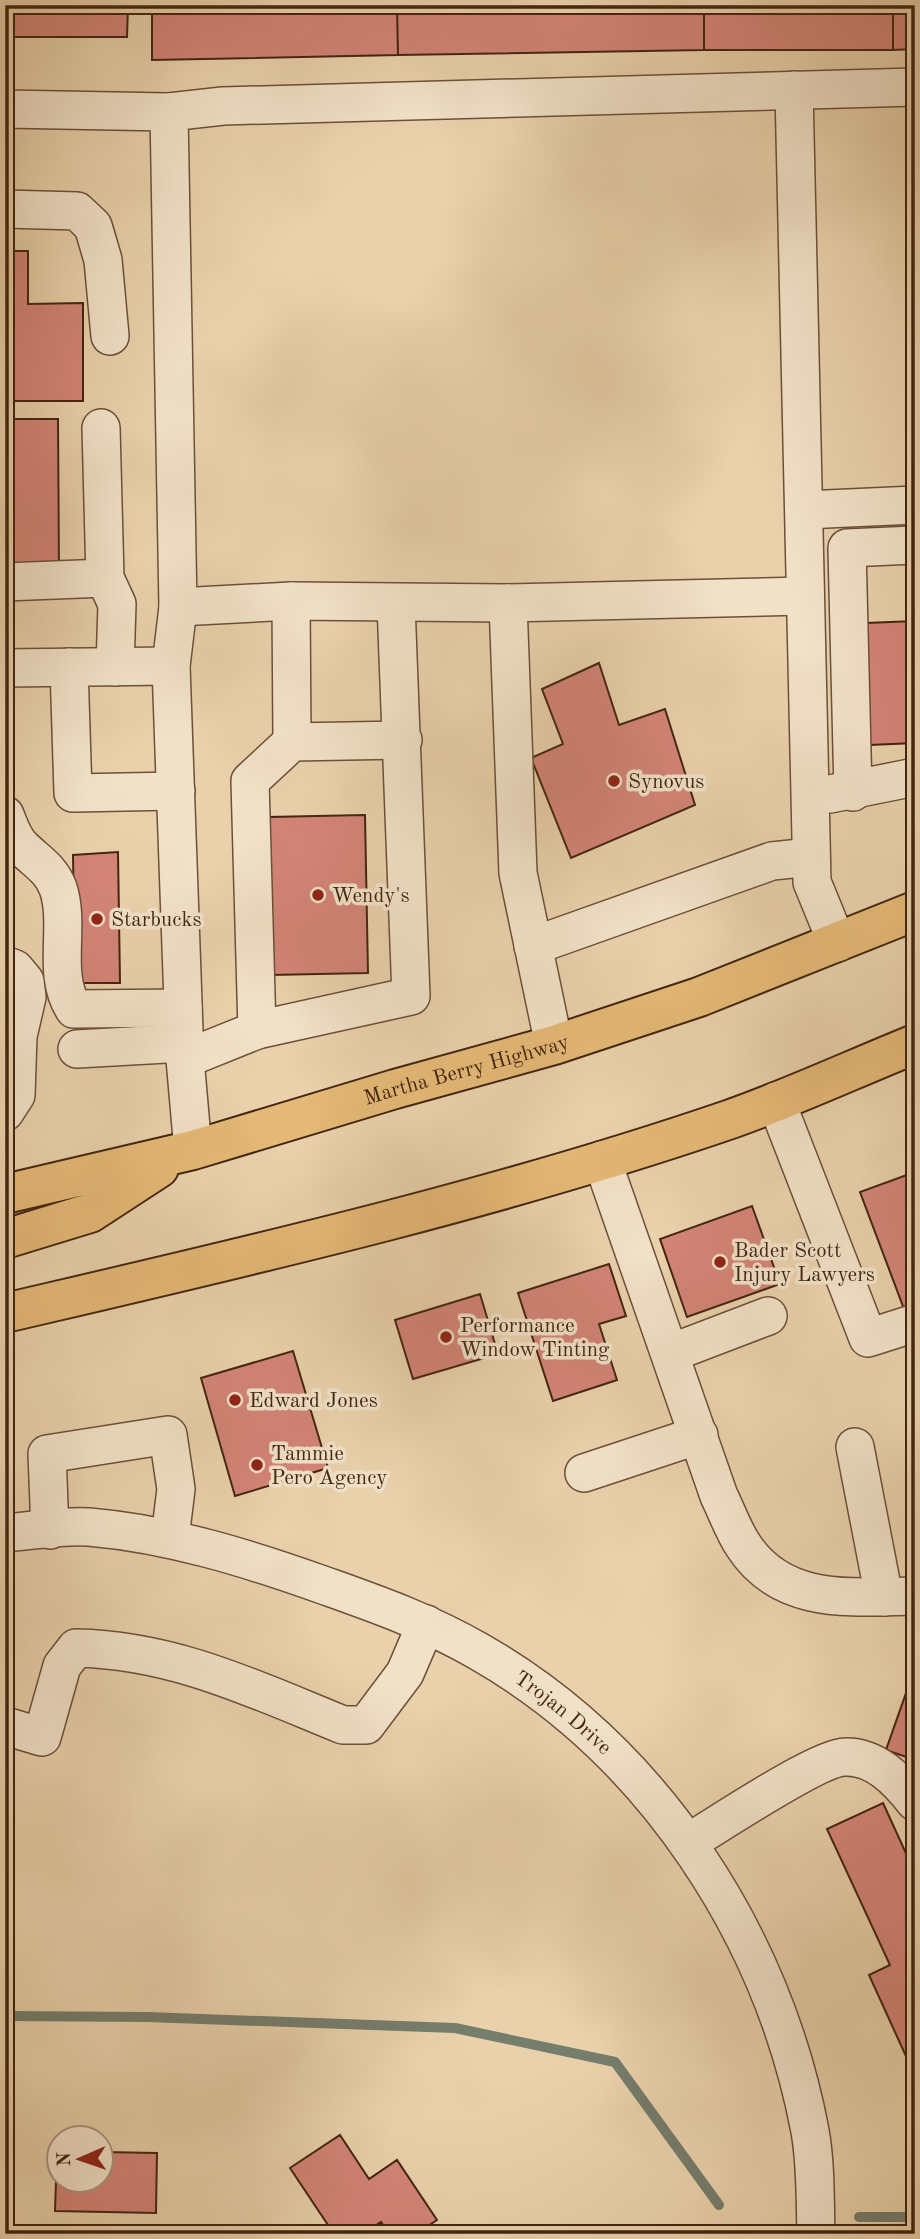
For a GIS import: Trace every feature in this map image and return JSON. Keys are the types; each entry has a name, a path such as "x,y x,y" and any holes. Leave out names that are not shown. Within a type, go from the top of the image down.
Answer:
{"main road":[{"name":"Martha Berry Highway","path":"5,1194 187,1152 395,1089 554,1045 699,997 915,912"},
{"path":"5,1312 346,1234 602,1160 730,1119 915,1044"},
{"path":"5,1239 90,1213 187,1152"}],"street":[{"path":"5,109 169,112 223,106 915,87"},
{"path":"794,90 812,882 837,943"},
{"path":"169,112 178,607 171,666 187,1152"},
{"path":"5,209 77,211 93,226 103,260 110,336"},
{"path":"101,428 105,578 117,604 115,667"},
{"path":"804,510 915,505"},
{"path":"804,550 915,545"},
{"path":"847,548 853,792"},
{"path":"5,582 105,578"},
{"path":"178,607 291,601 508,603 805,596"},
{"path":"291,601 292,742"},
{"path":"508,603 518,873 554,1045"},
{"path":"77,1049 257,1030 411,996 396,604"},
{"path":"5,668 171,666"},
{"path":"69,667 73,793 176,791"},
{"path":"257,1030 250,781 292,742 403,740"},
{"path":"808,796 853,792 915,777"},
{"path":"5,815 12,834 23,849 48,870 57,886 61,901 64,988 74,1009 184,1037"},
{"path":"533,946 772,861 811,857"},
{"path":"5,965 15,969 25,981 27,998 18,1036 16,1095 5,1112"},
{"path":"776,1101 868,1338 915,1323"},
{"path":"602,1160 719,1496 743,1546 775,1577 798,1590 821,1596 899,1596 855,1447"},
{"path":"671,1353 768,1316"},
{"path":"50,1530 47,1454 168,1435 176,1489 170,1538"},
{"path":"584,1473 699,1435"},
{"name":"Trojan Drive","path":"5,1533 86,1527 170,1538 271,1566 426,1624 478,1651 539,1690 621,1760 689,1842 743,1935 783,2029 811,2133 816,2234"},
{"path":"5,1726 42,1737 62,1666 76,1648 117,1649 186,1663 343,1725 366,1725 405,1672 426,1624"},
{"path":"689,1842 746,1807 842,1756 863,1759 883,1769 915,1802"}],"building":[{"path":"5,5 128,5 127,37 5,37"},
{"path":"152,5 397,5 398,55 152,60"},
{"path":"397,5 704,5 704,50 398,55"},
{"path":"704,5 893,5 893,50 704,50"},
{"path":"893,5 915,5 915,49 893,50"},
{"path":"5,251 28,251 28,304 83,303 83,401 13,401 13,419 58,419 59,572 5,572"},
{"path":"915,621 915,743 870,745 866,623"},
{"name":"Synovus","path":"599,663 619,725 665,709 695,805 571,858 531,758 563,744 542,689"},
{"name":"Wendy's","path":"365,815 368,973 270,975 268,817"},
{"name":"Starbucks","path":"118,852 120,983 75,983 73,855"},
{"path":"915,1172 915,1305 904,1309 860,1192"},
{"name":"Bader Scott Injury Lawyers","path":"752,1206 780,1284 687,1317 660,1239"},
{"path":"609,1264 626,1316 599,1324 617,1380 553,1401 518,1293"},
{"name":"Performance Window Tinting","path":"480,1294 498,1354 413,1379 395,1320"},
{"path":"293,1351 328,1468 235,1496 201,1378"},
{"path":"911,1679 915,1681 915,1760 886,1750"},
{"path":"883,1803 915,1873 915,2076 869,1975 890,1965 827,1829"},
{"path":"340,2135 369,2179 397,2160 437,2220 416,2234 389,2234 381,2222 363,2234 334,2234 290,2168"},
{"path":"116,2152 157,2153 156,2213 55,2211 56,2194 116,2194"}],"waterway":[{"path":"5,2016 147,2017 455,2028 615,2062 719,2205"},
{"path":"859,2217 915,2217"}],"place":[{"name":"Synovus","path":"614,781"},
{"name":"Wendy's","path":"318,895"},
{"name":"Starbucks","path":"97,919"},
{"name":"Bader Scott Injury Lawyers","path":"720,1262"},
{"name":"Performance Window Tinting","path":"446,1337"},
{"name":"Edward Jones","path":"235,1400"},
{"name":"Tammie Pero Agency","path":"257,1465"}]}
